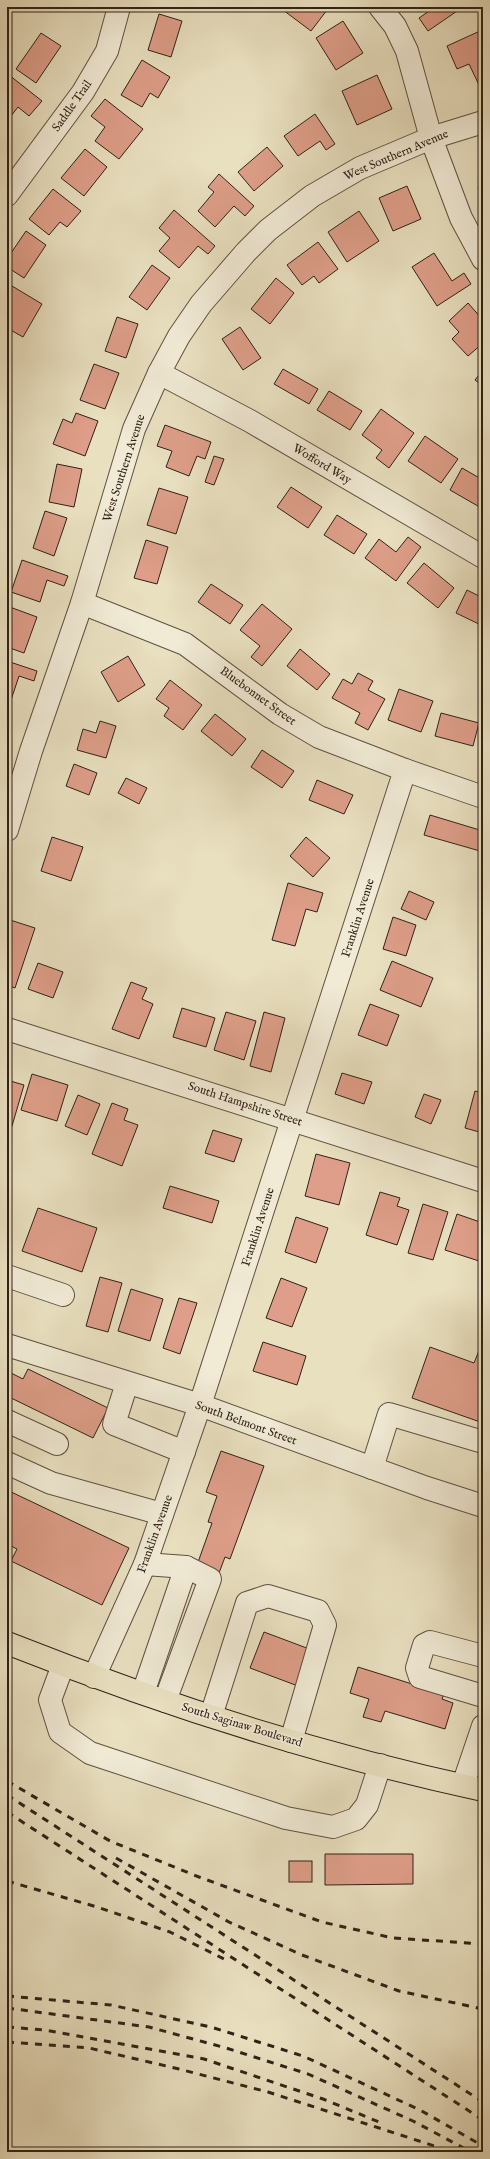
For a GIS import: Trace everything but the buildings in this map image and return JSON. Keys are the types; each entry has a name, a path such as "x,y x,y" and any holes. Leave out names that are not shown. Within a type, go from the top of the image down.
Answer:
{"main road":[{"name":"South Saginaw Boulevard","path":"7,1643 62,1665 143,1694 291,1741 380,1765 473,1787"}],"street":[{"name":"Saddle Trail","path":"7,195 83,92 107,52 119,7"},
{"path":"380,7 395,26 407,52 432,138 461,218 483,259"},
{"name":"West Southern Avenue","path":"7,830 31,751 82,603 134,429 159,373 179,336 201,304 230,269 268,230 312,196 360,168 432,138 483,122"},
{"name":"Wofford Way","path":"159,373 250,421 472,552 483,557"},
{"name":"Bluebonnet Street","path":"82,603 185,644 280,714 319,737 405,770 483,796"},
{"name":"Franklin Avenue","path":"94,1677 145,1564 184,1452 405,770"},
{"name":"South Hampshire Street","path":"7,1029 293,1119 483,1181"},
{"path":"7,1276 63,1296"},
{"name":"South Belmont Street","path":"7,1345 200,1405 372,1468 483,1506"},
{"path":"127,1383 114,1424 184,1452"},
{"path":"372,1468 389,1414 483,1442"},
{"path":"7,1421 58,1444"},
{"path":"7,1463 51,1483 162,1514"},
{"path":"145,1564 186,1567 210,1579 165,1701"},
{"path":"143,1694 186,1567"},
{"path":"211,1716 247,1604 268,1596 311,1609 318,1612 325,1625 291,1741"},
{"path":"483,1656 430,1642 424,1645 417,1668 420,1677 483,1696"},
{"path":"62,1665 50,1700 60,1732 90,1753 279,1816 333,1827 356,1819 367,1805 380,1765"},
{"path":"473,1787 483,1726"}],"railway":[{"path":"7,1781 110,1841 199,1877 322,1922 393,1938 483,1944"},
{"path":"7,1795 483,2102"},
{"path":"7,1812 483,2120"},
{"path":"116,1858 229,1922 302,1955 399,1991 483,2009"},
{"path":"7,1881 97,1907 170,1932 230,1962"},
{"path":"7,1996 111,2005 211,2027 303,2056 420,2110 483,2146"},
{"path":"7,2008 149,2027 226,2048 308,2074 413,2121 471,2152"},
{"path":"7,2027 45,2030 204,2059 323,2099 379,2122"},
{"path":"7,2042 89,2048 179,2069 268,2092 453,2152"}]}
